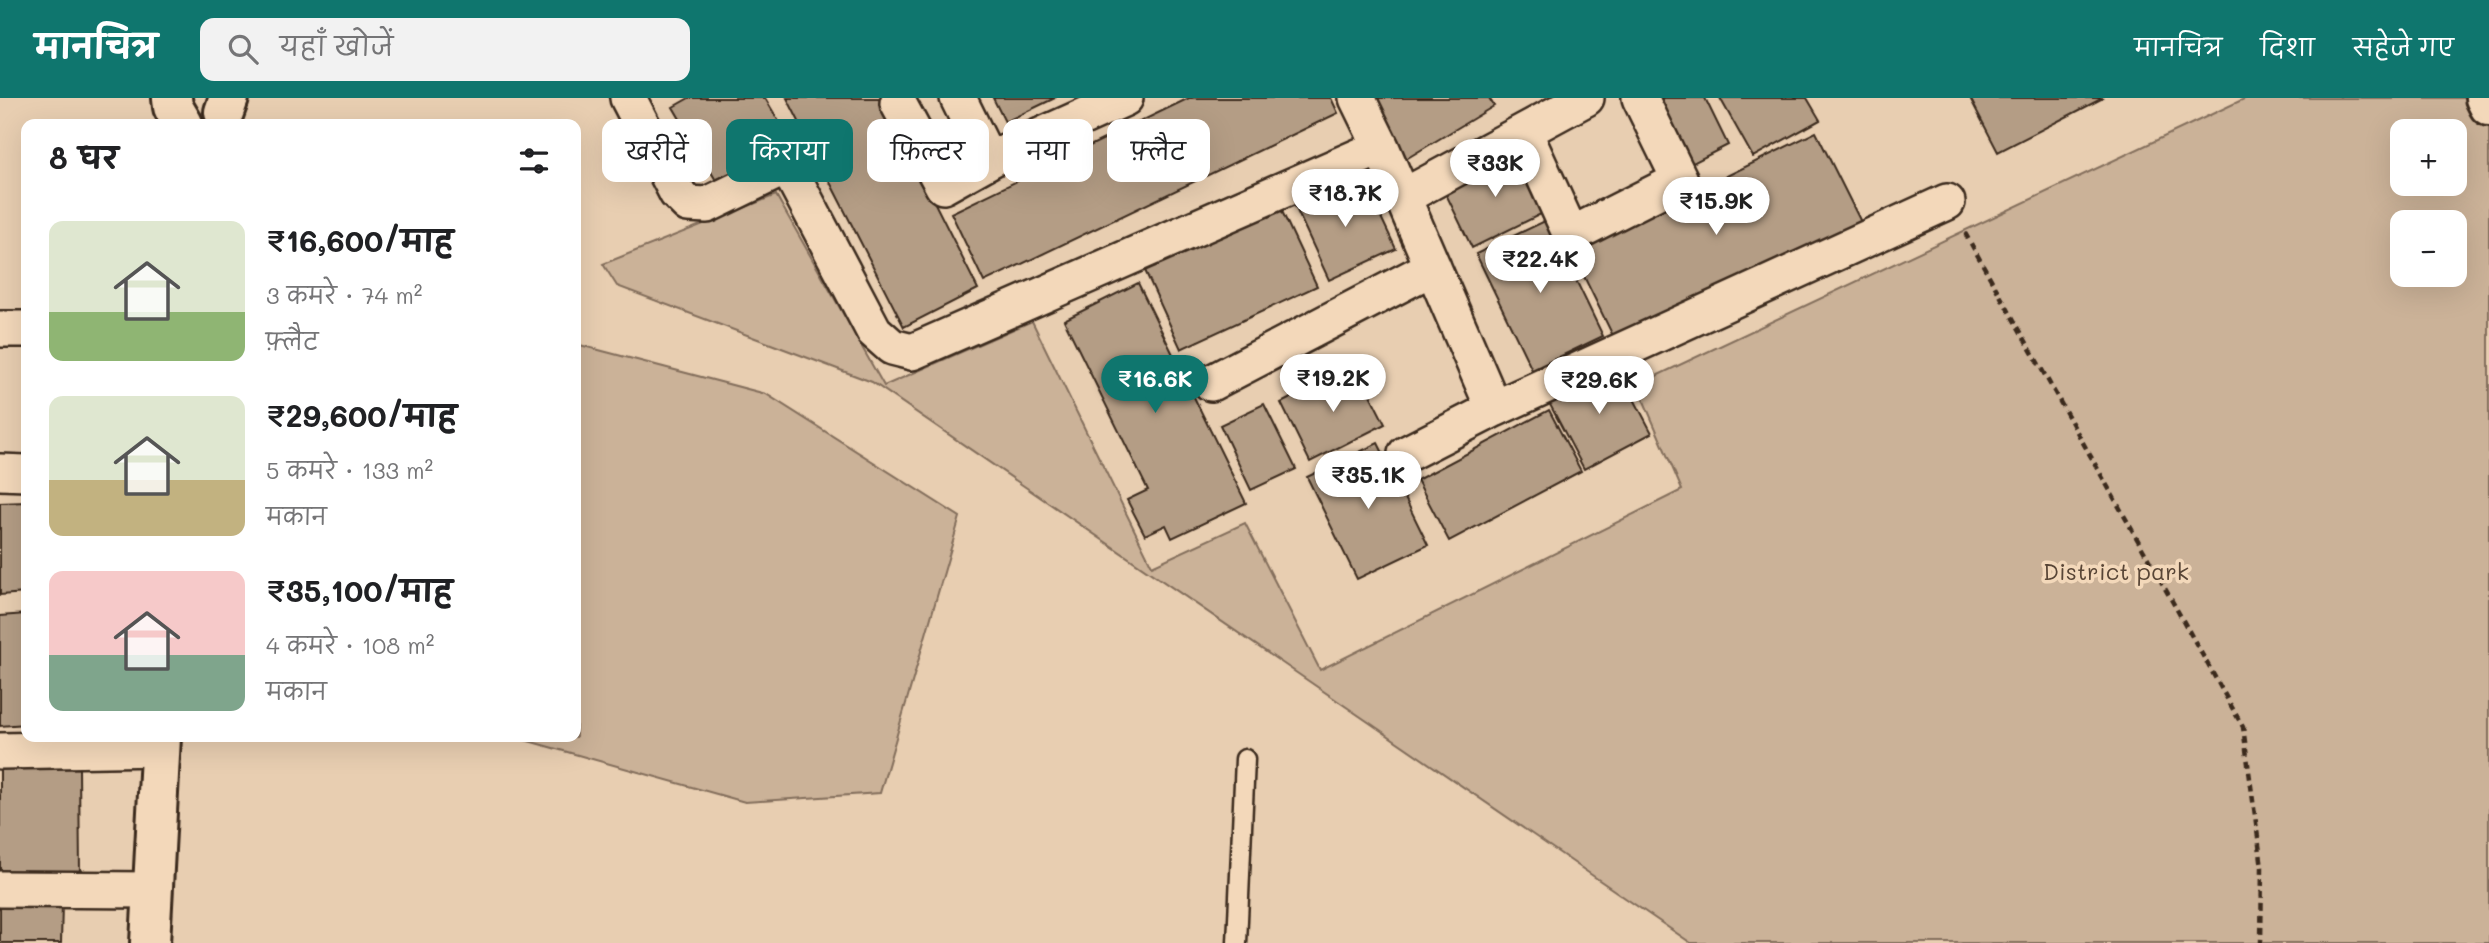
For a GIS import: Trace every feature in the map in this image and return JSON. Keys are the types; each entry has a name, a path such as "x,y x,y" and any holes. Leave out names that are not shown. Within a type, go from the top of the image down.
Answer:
{"street":[{"path":"628,98 677,193 688,204 707,205 784,170 792,174 874,331 892,347 912,352 1381,147"},
{"path":"958,98 985,153 989,157 995,157"},
{"path":"898,103 943,186 995,157 1125,98"},
{"path":"1357,98 1381,147 1494,409"},
{"path":"1403,197 1586,98"},
{"path":"1524,132 1571,235 1680,180 1640,98"},
{"path":"2485,98 2489,106"},
{"path":"1406,454 1494,409 1947,202"},
{"path":"1211,383 1433,267"},
{"path":"0,329 21,329"},
{"path":"0,472 21,472"},
{"path":"0,751 161,743 150,943"},
{"path":"0,889 153,890"}],"lane":[{"path":"1237,943 1245,759"}],"path":[{"path":"1947,202 2243,727 2262,867 2261,943"}],"green space":[{"name":"District park","path":"2246,98 2475,98 2489,125 2489,943 1691,943 872,382 617,286 603,264 776,195 884,386 1032,321 1152,566 1245,523 1320,670 1682,490 1637,385"},
{"path":"581,345 766,394 960,517 880,793 745,802 532,742 581,742"}],"building":[{"path":"689,98 765,98 777,119 726,119 726,179 718,184 712,174 712,119 680,119 673,107"},
{"path":"787,98 882,98 893,119 867,119 867,182 924,182 978,289 904,327 830,182 853,182 853,119 798,119"},
{"path":"993,98 1055,98 1011,119 1004,119"},
{"path":"1189,98 1331,98 1338,113 1210,174 1210,119 1146,119"},
{"path":"1361,98 1489,98 1494,106 1401,162"},
{"path":"1659,98 1705,98 1728,145 1691,164"},
{"path":"1720,98 1807,98 1820,120 1753,157"},
{"path":"1970,98 2103,98 1998,152"},
{"path":"1816,132 1861,222 1616,342 1572,252"},
{"path":"1107,138 1107,182 1193,182 984,282 951,213 1015,182 1093,182 1093,144"},
{"path":"1519,150 1549,210 1472,248 1442,186"},
{"path":"1342,182 1347,191 1365,183 1396,249 1329,280 1294,204 1302,201 1304,205 1330,193 1328,189"},
{"path":"1280,207 1317,286 1181,349 1142,264"},
{"path":"1547,220 1603,336 1532,370 1476,254"},
{"path":"1138,283 1246,503 1172,538 1166,525 1145,535 1127,500 1148,490 1064,320"},
{"path":"1615,363 1652,433 1584,469 1547,399"},
{"path":"1355,365 1385,424 1310,462 1281,403"},
{"path":"1264,404 1296,469 1251,490 1220,425"},
{"path":"1549,410 1581,471 1449,541 1417,480"},
{"path":"1378,443 1428,545 1357,579 1307,477"},
{"path":"21,502 21,593 0,595 0,503"},
{"path":"21,614 21,724 0,726 0,616"},
{"path":"79,768 80,874 0,874 0,769"},
{"path":"0,902 62,903 61,943 0,943"}]}
